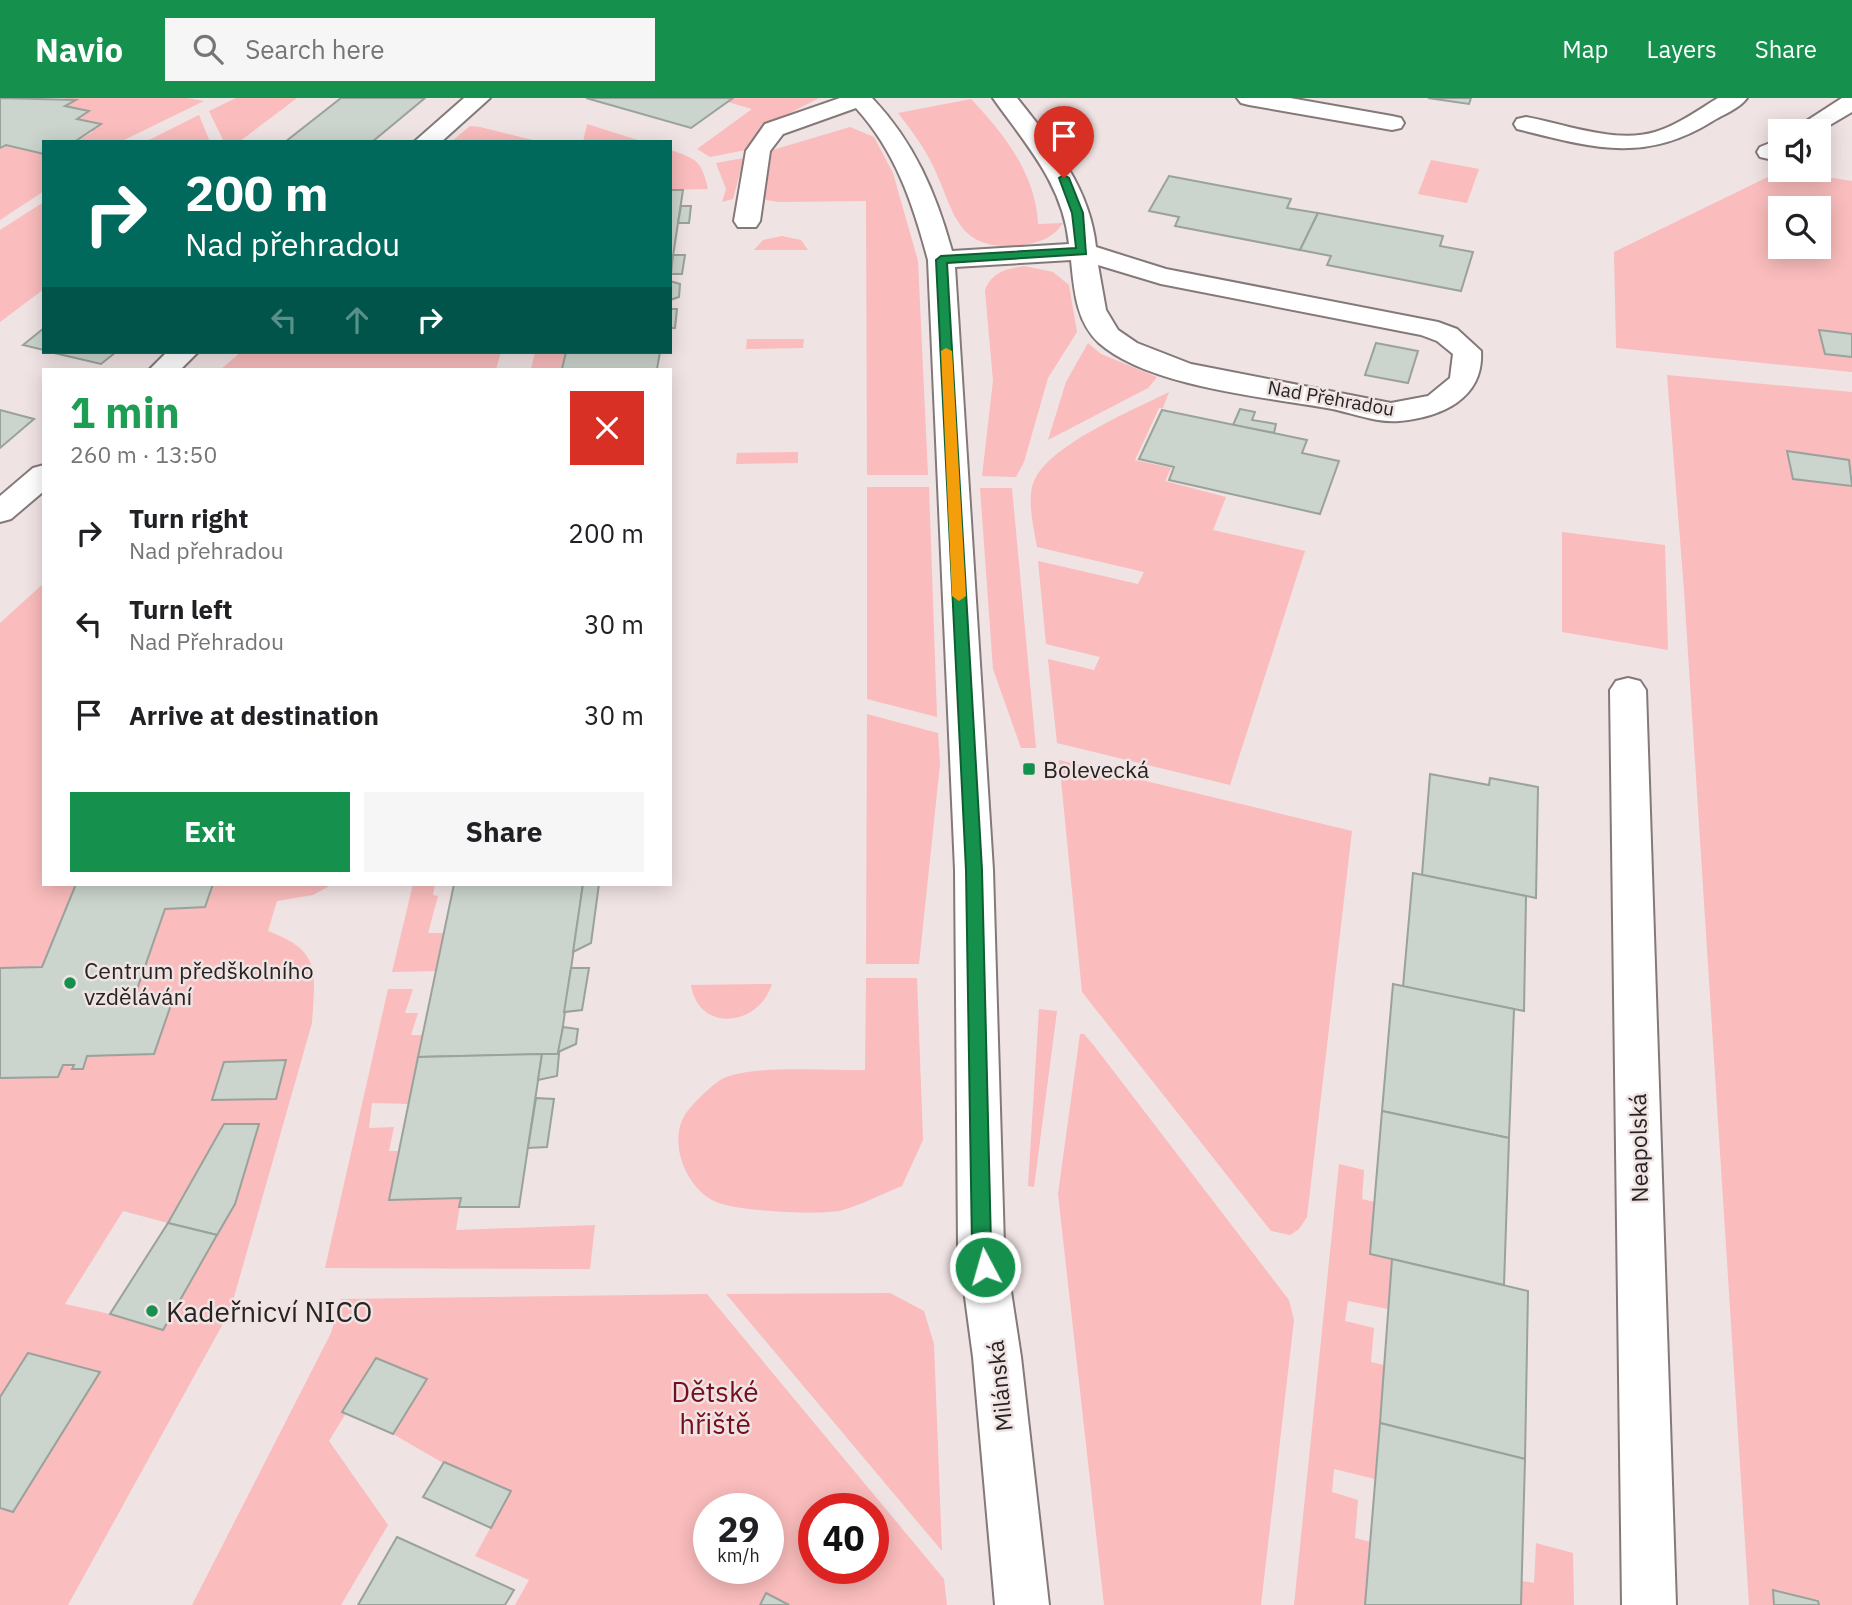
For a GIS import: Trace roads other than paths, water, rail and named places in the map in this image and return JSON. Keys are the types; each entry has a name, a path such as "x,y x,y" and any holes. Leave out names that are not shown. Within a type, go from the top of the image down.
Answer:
{"street":[{"name":"Nad Přehradou","path":"1005,98 1064,178 1077,213 1082,251 1097,324 1128,351 1204,375 1395,412 1435,405 1465,382 1469,365 1467,351 1447,335 1428,328 1161,276 1082,251"},
{"path":"1249,98 1392,123"},
{"path":"1526,124 1646,143 1662,139 1735,98"},
{"path":"747,221 758,151 774,129 860,99"},
{"name":"Milánská","path":"860,99 893,138 925,198 941,260 974,870 981,1245 997,1357 1022,1605"},
{"path":"428,140 474,102"},
{"path":"1823,119 1852,102"},
{"path":"941,260 1082,251"},
{"path":"165,368 182,354"},
{"path":"0,512 42,477"},
{"name":"Neapolská","path":"1628,690 1649,1605"}],"place":[{"name":"Bolevecká","path":"1029,769"},
{"name":"Centrum předškolního vzdělávání","path":"70,983"},
{"name":"Kadeřnicví NICO","path":"152,1311"}],"park label":[{"name":"Dětské hřiště","path":"715,1407"}]}
